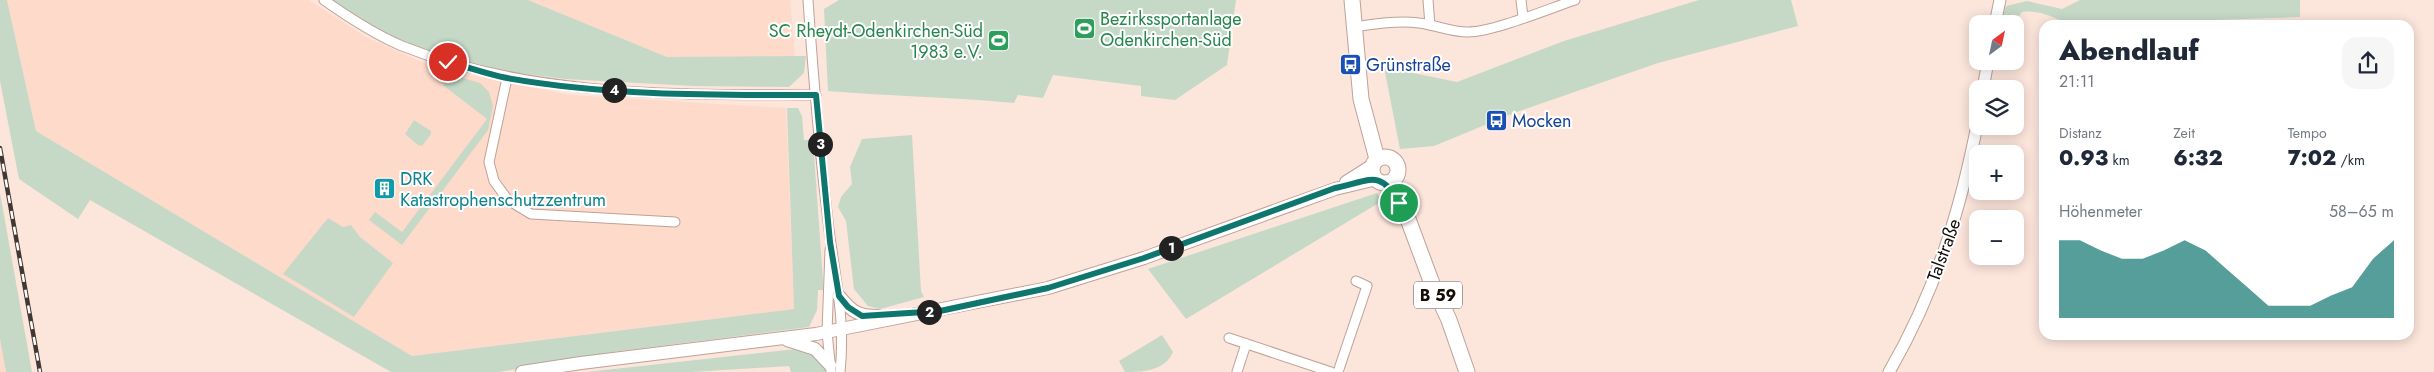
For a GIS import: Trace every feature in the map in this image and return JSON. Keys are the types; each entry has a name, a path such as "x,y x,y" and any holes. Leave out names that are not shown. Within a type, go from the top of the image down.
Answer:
{"main road":[{"name":"B 59","path":"1352,0 1361,99 1383,170 1401,187 1408,219 1431,281 1450,320 1467,372"},
{"path":"522,372 827,332 1048,288 1144,258 1383,170"},
{"path":"839,296 848,307 862,316 940,311"},
{"path":"782,338 815,349 834,370"}],"street":[{"path":"324,0 354,22 400,45 448,62 507,78 600,90 816,95"},
{"path":"808,0 830,242 839,296 842,329 834,370"},
{"path":"1428,0 1430,26"},
{"path":"1521,0 1523,17"},
{"path":"1354,27 1381,23 1418,22 1430,26 1469,32 1574,0"},
{"path":"1997,15 2000,0"},
{"path":"507,78 489,162 494,181 508,200 531,214 675,222"},
{"name":"Talstraße","path":"1889,372 1904,346 1944,256 1966,177 1975,135"},
{"path":"830,242 827,332 834,370"},
{"path":"1338,372 1367,286 1356,281"},
{"path":"1228,338 1331,372"},
{"path":"1237,372 1246,344"}],"shaded area":[{"path":"7,0 309,0 366,37 435,68 570,95 786,108 794,309 412,356 36,131"},
{"path":"528,0 790,0 795,57 667,57"},
{"path":"0,338 6,372 0,372"}],"green space":[{"path":"0,0 7,0 36,131 412,356 794,309 787,108 798,108 802,116 804,140 813,140 823,281 823,290 818,290 817,310 809,327 613,352 499,372 391,372 90,200 78,219 19,179 0,81"},
{"path":"331,0 528,0 667,57 806,56 804,73 789,87 694,86 565,79 451,64 366,27"},
{"name":"Bezirkssportanlage Odenkirchen-Süd","path":"839,0 1236,0 1227,65 1175,100 1141,96 1141,86 1053,75 1043,98 1018,95 1014,103 828,91 824,9"},
{"path":"1699,0 1791,0 1798,26 1658,63 1514,113 1434,146 1400,149 1384,67 1457,82 1564,41"},
{"path":"2080,0 2300,0 2300,17 2213,20 2059,20 2046,14 2034,12 2022,12 2020,15 2003,15 2006,6 2027,1 2062,9"},
{"path":"453,75 480,83 489,92 493,106 488,130 402,245 369,220 375,212 402,232 487,119 444,86 442,82 446,76"},
{"path":"414,120 431,131 431,134 422,146 405,134"},
{"path":"912,135 921,291 924,297 880,309 868,306 854,289 846,221 838,207 841,197 852,184 850,167 862,139"},
{"path":"0,193 32,372 6,372 0,339"},
{"path":"1377,193 1382,201 1186,319 1148,269"},
{"path":"328,218 343,227 351,225 360,237 393,263 354,317 283,274"},
{"path":"1162,335 1173,352 1165,363 1146,371 1125,372 1119,361"},
{"path":"805,348 817,355 828,372 791,372 789,366 691,372 587,372"}],"railway":[{"path":"0,148 40,372"}],"place":[{"name":"Bezirkssportanlage Odenkirchen-Süd","path":"1084,29"},
{"name":"SC Rheydt-Odenkirchen-Süd 1983 e.V.","path":"999,41"},
{"name":"Grünstraße","path":"1350,65"},
{"name":"Mocken","path":"1496,121"},
{"name":"DRK Katastrophenschutzzentrum","path":"384,189"}],"route":[{"path":"448,62 507,78 600,90 816,95 830,242 836,268 839,296 848,307 862,316 940,311 1048,288 1144,258 1335,188 1377,179 1380,182 1387,183 1399,203"}]}
